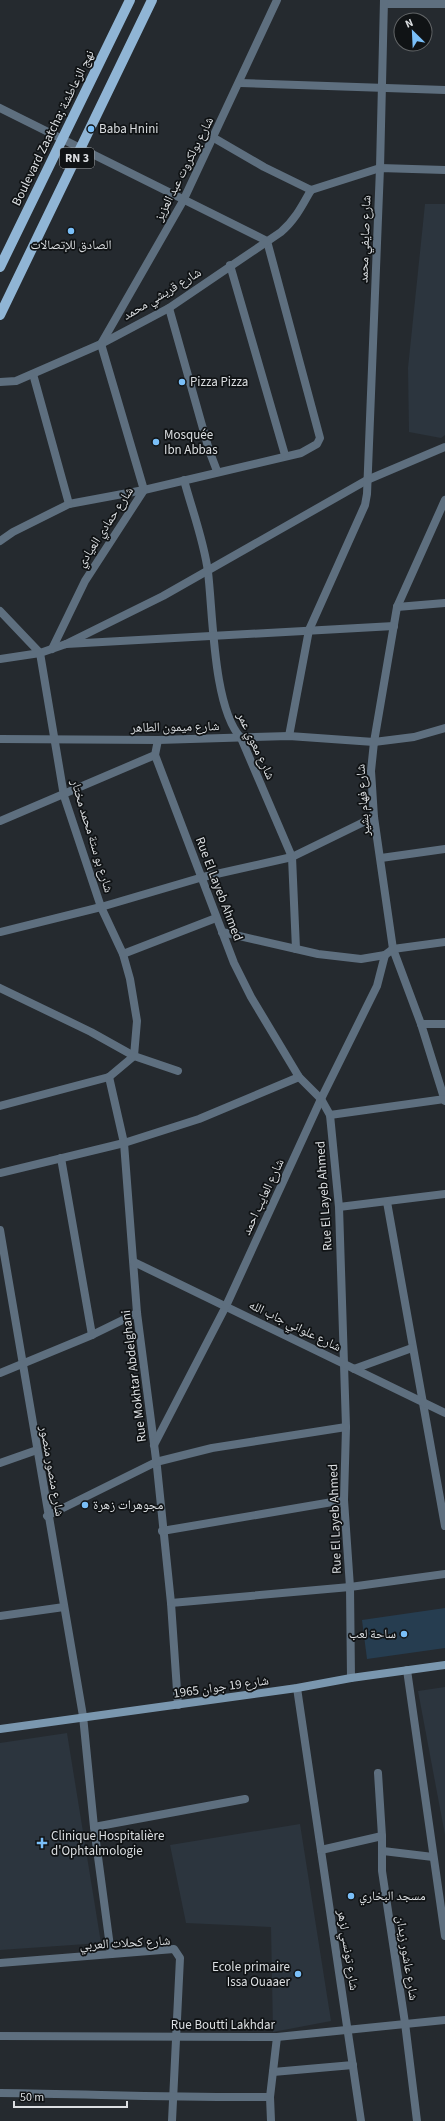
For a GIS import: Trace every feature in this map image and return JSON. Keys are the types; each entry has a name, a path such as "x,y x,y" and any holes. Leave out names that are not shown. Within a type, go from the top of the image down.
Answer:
{"main road":[{"name":"Boulevard Zaatcha; نهج الزعاطشة","path":"0,266 130,0"},
{"name":"RN 3","path":"0,315 152,0"}],"street":[{"name":"شارع بولكروت عبد العزيز","path":"101,344 184,201 240,83 277,0"},
{"path":"384,2 445,4"},
{"name":"شارع صايفي محمد","path":"289,736 309,630 365,505 368,480 380,168 384,2"},
{"path":"240,83 445,90"},
{"path":"0,108 184,201 267,241 319,433 319,442 314,447 301,452 217,471 144,490 69,504 13,532 0,541"},
{"path":"214,138 264,167 311,190 380,168 445,170"},
{"name":"شارع قريشي محمد","path":"0,382 12,382 33,374 101,344 169,308 292,223 311,190"},
{"path":"230,265 285,455"},
{"path":"169,308 209,450 217,471"},
{"name":"شارع حمادي العيادي","path":"52,649 85,581 144,490 101,344"},
{"path":"33,374 69,504"},
{"path":"0,659 40,653 66,644 163,596 368,480 445,447"},
{"name":"شارع معوي عمر","path":"184,480 208,571 213,637 225,705 235,731 241,738 292,857 296,949"},
{"name":"شارع فهام بشير","path":"445,500 397,607 374,742 371,771 374,818 393,949 421,1024 445,1100"},
{"path":"397,607 445,603"},
{"path":"0,611 40,653"},
{"path":"66,644 394,626"},
{"name":"شارع بو ستة محمد مختار","path":"40,653 64,796 102,907 123,954 130,979 137,1021 134,1056"},
{"name":"شارع ميمون الطاهر","path":"0,739 55,738 158,740 289,736 374,742 414,738 445,728"},
{"path":"0,821 64,796 155,755 158,740"},
{"name":"Rue El Layeb Ahmed","path":"155,755 203,877 216,918 251,997 300,1077 321,1099 330,1115 340,1207 343,1364 346,1427 344,1500 350,1587 351,1678"},
{"path":"0,932 102,907 203,877 292,857 374,818"},
{"path":"381,858 445,849"},
{"path":"123,954 216,918"},
{"path":"222,932 296,949 361,959 385,955 393,949 445,942"},
{"name":"شارع العايب احمد","path":"154,1445 226,1306 321,1099 377,986 385,955"},
{"path":"0,988 91,1032 134,1056 178,1071"},
{"path":"421,1024 445,1024"},
{"path":"0,1106 109,1077 134,1056"},
{"name":"Rue Mokhtar Abdelghani","path":"109,1077 124,1143 137,1313 156,1462 162,1531 171,1603 178,1705"},
{"path":"0,1173 124,1143 199,1119 300,1077"},
{"path":"330,1115 445,1100"},
{"path":"61,1158 92,1335"},
{"path":"340,1207 445,1194"},
{"path":"387,1202 445,1526"},
{"name":"شارع منصور منصور","path":"0,1230 83,1716 94,1827 111,1954"},
{"name":"شارع علواني جاب الله","path":"134,1262 445,1413"},
{"path":"0,1373 92,1335 137,1313"},
{"path":"354,1369 412,1348"},
{"path":"48,1516 156,1462 212,1448 346,1427"},
{"path":"0,1454 3,1462 37,1450"},
{"path":"162,1531 344,1500"},
{"path":"171,1603 350,1587 445,1574"},
{"path":"0,1616 64,1607"},
{"name":"شارع 19 جوان 1965","path":"0,1729 83,1716 178,1705 297,1688 351,1678 445,1665"},
{"path":"407,1670 445,1936"},
{"name":"شارع تونسي لزهر","path":"297,1688 349,2029 361,2121"},
{"name":"شارع عاشور زيدان","path":"378,1773 383,1851 383,1879 405,2023 417,2121"},
{"path":"94,1827 245,1799"},
{"path":"321,1850 382,1836"},
{"path":"383,1851 433,1857"},
{"name":"شارع كحلات العربي","path":"0,1963 174,1949 178,1952 180,1958 172,2121"},
{"name":"Rue Boutti Lakhdar","path":"0,2036 277,2037 445,2020"},
{"path":"271,2121 270,2097 277,2037"},
{"path":"273,2072 353,2065"},
{"path":"0,2093 117,2094 173,2098 270,2097"}],"shaded area":[{"path":"425,204 445,204 445,435 441,438 409,432 408,368"},
{"name":"ساحة لعب","path":"445,1608 445,1648 367,1659 362,1620"},
{"path":"445,1687 445,1835 418,1691"},
{"name":"Clinique Hospitalière d'Ophtalmologie","path":"67,1733 101,1943 0,1950 0,1743"},
{"name":"Ecole primaire Issa Ouaaer","path":"300,1824 331,2021 273,2032 271,1927 186,1923 170,1845"}],"place":[{"name":"Baba Hnini","path":"91,129"},
{"name":"الصادق للإتصالات","path":"71,231"},
{"name":"Pizza Pizza","path":"182,382"},
{"name":"Mosquée Ibn Abbas","path":"156,442"},
{"name":"مجوهرات زهرة","path":"85,1505"},
{"name":"ساحة لعب","path":"404,1634"},
{"name":"Clinique Hospitalière d'Ophtalmologie","path":"42,1843"},
{"name":"مسجد البخاري","path":"351,1896"},
{"name":"Ecole primaire Issa Ouaaer","path":"298,1974"}]}
